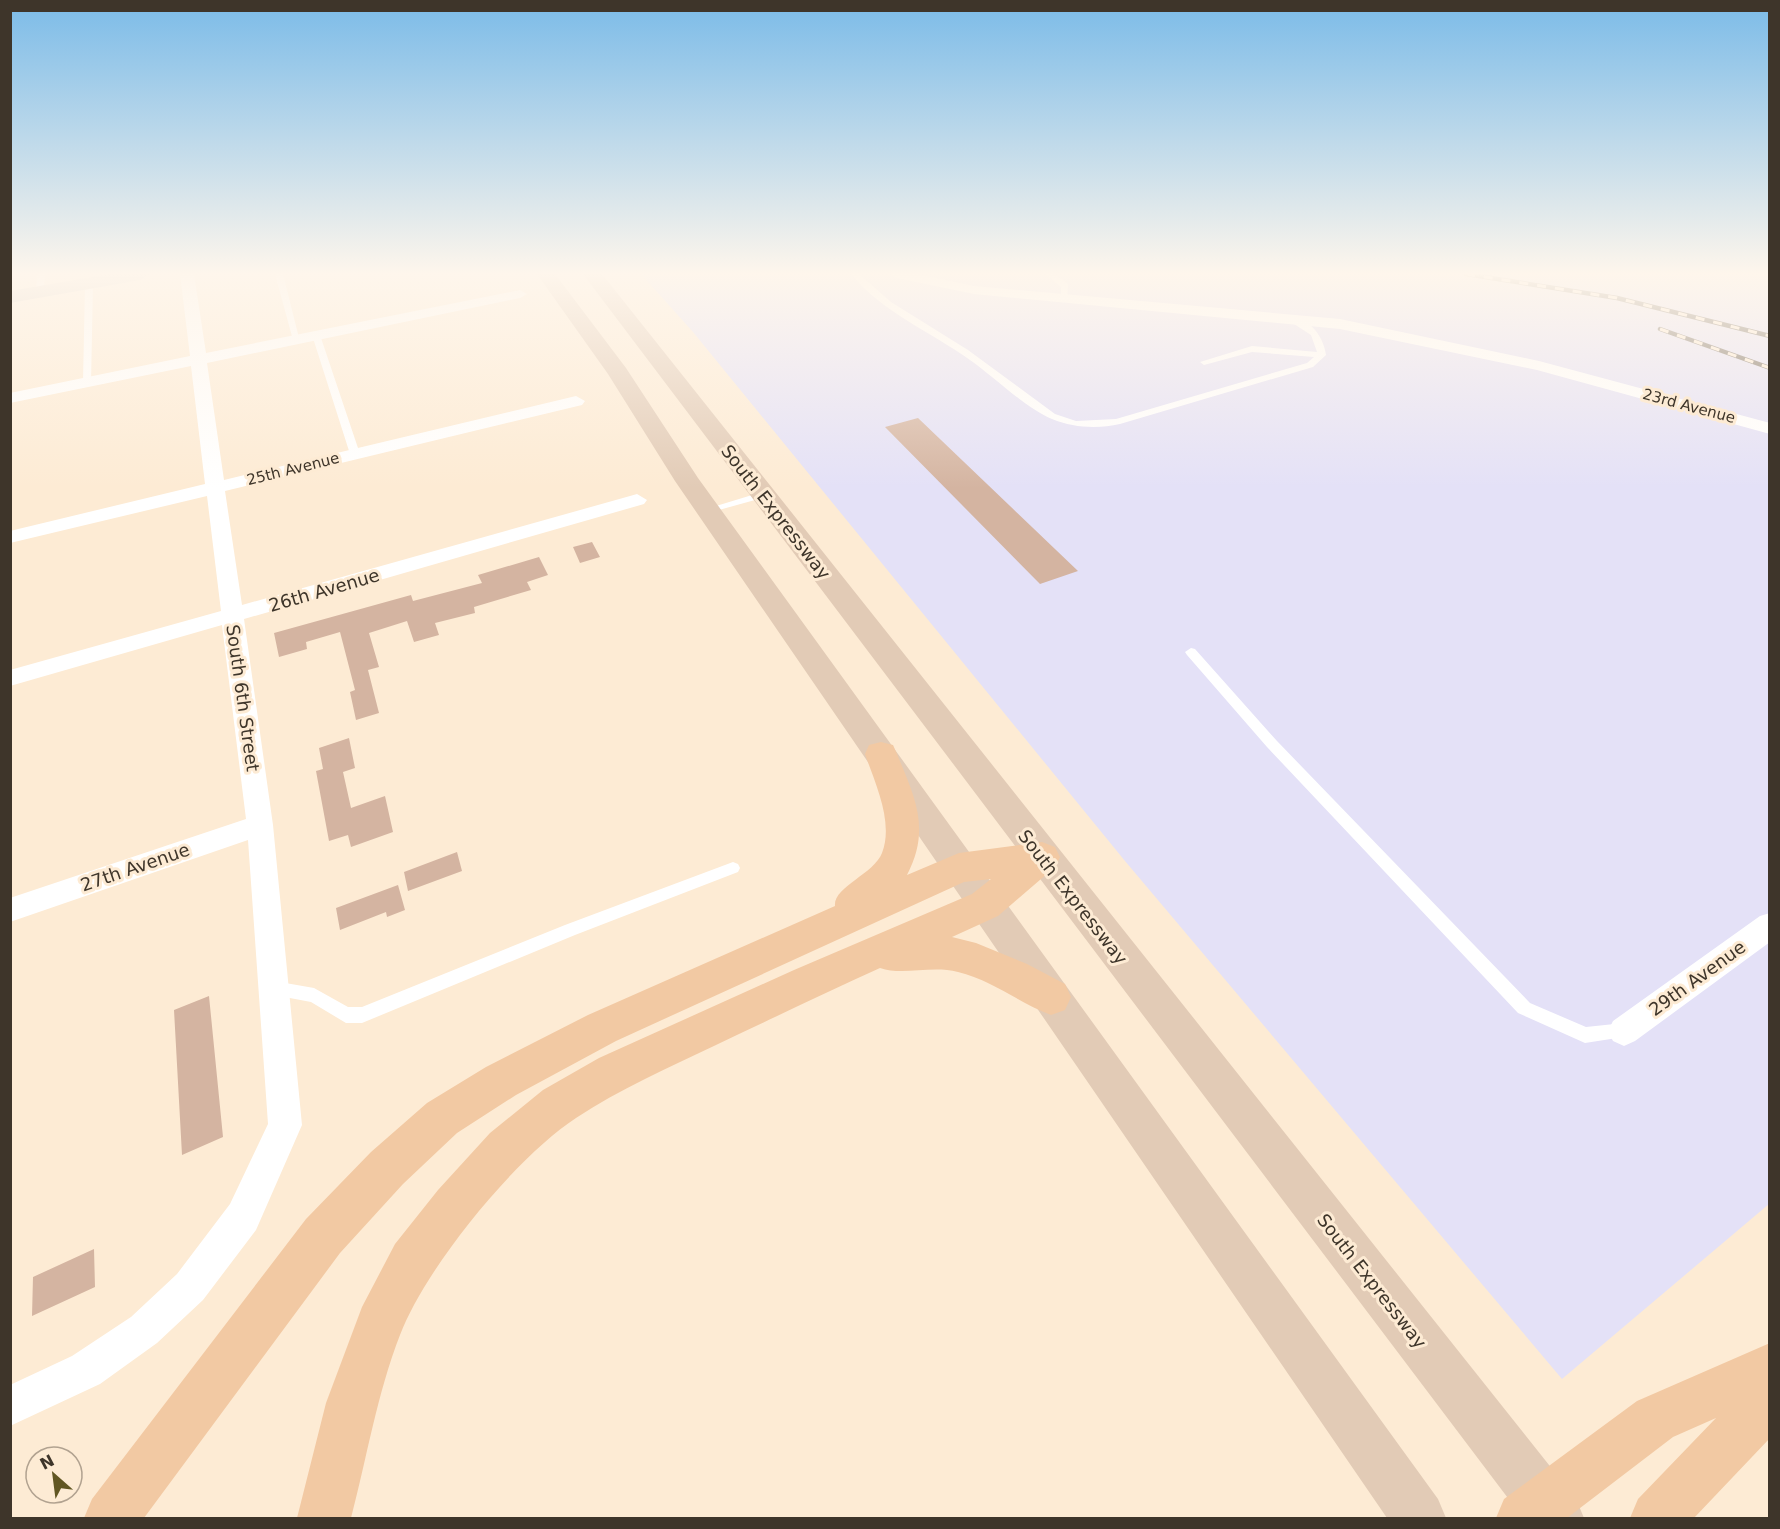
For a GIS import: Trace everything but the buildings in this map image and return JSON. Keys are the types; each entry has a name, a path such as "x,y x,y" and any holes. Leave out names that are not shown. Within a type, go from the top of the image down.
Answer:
{"highway":[{"path":"769,954 856,902 881,883 897,862 904,842 903,811 881,754"},
{"path":"111,1518 323,1236 387,1168 442,1118 501,1081 602,1028 959,868 1042,857"},
{"path":"324,1518 352,1403 379,1324 412,1261 454,1206 506,1149 558,1105 614,1072 808,982 986,904 1042,857"},
{"path":"808,982 904,952 944,951 987,961 1051,997"},
{"path":"1523,1518 1655,1419 1770,1368"},
{"path":"1657,1518 1770,1400"}],"main road":[{"path":"592,345 618,373 708,510 1419,1518"},
{"name":"South Expressway","path":"647,345 1557,1518"}],"street":[{"name":"South 6th Street","path":"10,1406 86,1370 144,1330 190,1287 243,1216 285,1125 260,825 196,345"},
{"path":"10,398 271,345"},
{"name":"23rd Avenue","path":"1441,345 1539,366 1770,429"},
{"name":"25th Avenue","path":"10,537 576,400"},
{"name":"26th Avenue","path":"10,678 637,500"},
{"name":"27th Avenue","path":"10,910 260,825"},
{"name":"29th Avenue","path":"1624,1031 1770,925"}],"lane":[{"path":"87,383 88,345"},
{"path":"319,345 355,454"},
{"path":"956,345 1052,416 1070,424 1094,426 1117,422 1286,373 1310,365 1322,355"},
{"path":"1321,345 1322,355"},
{"path":"1204,362 1252,349 1322,355"},
{"path":"708,510 762,495"},
{"path":"1191,652 1272,744 1524,1008 1585,1035 1624,1031"},
{"path":"274,988 314,995 346,1015 362,1015 570,930 733,868"}],"shaded area":[{"path":"704,345 1769,345 1769,1204 1562,1379 1125,861"}],"railway":[{"path":"1706,345 1770,368"}]}
